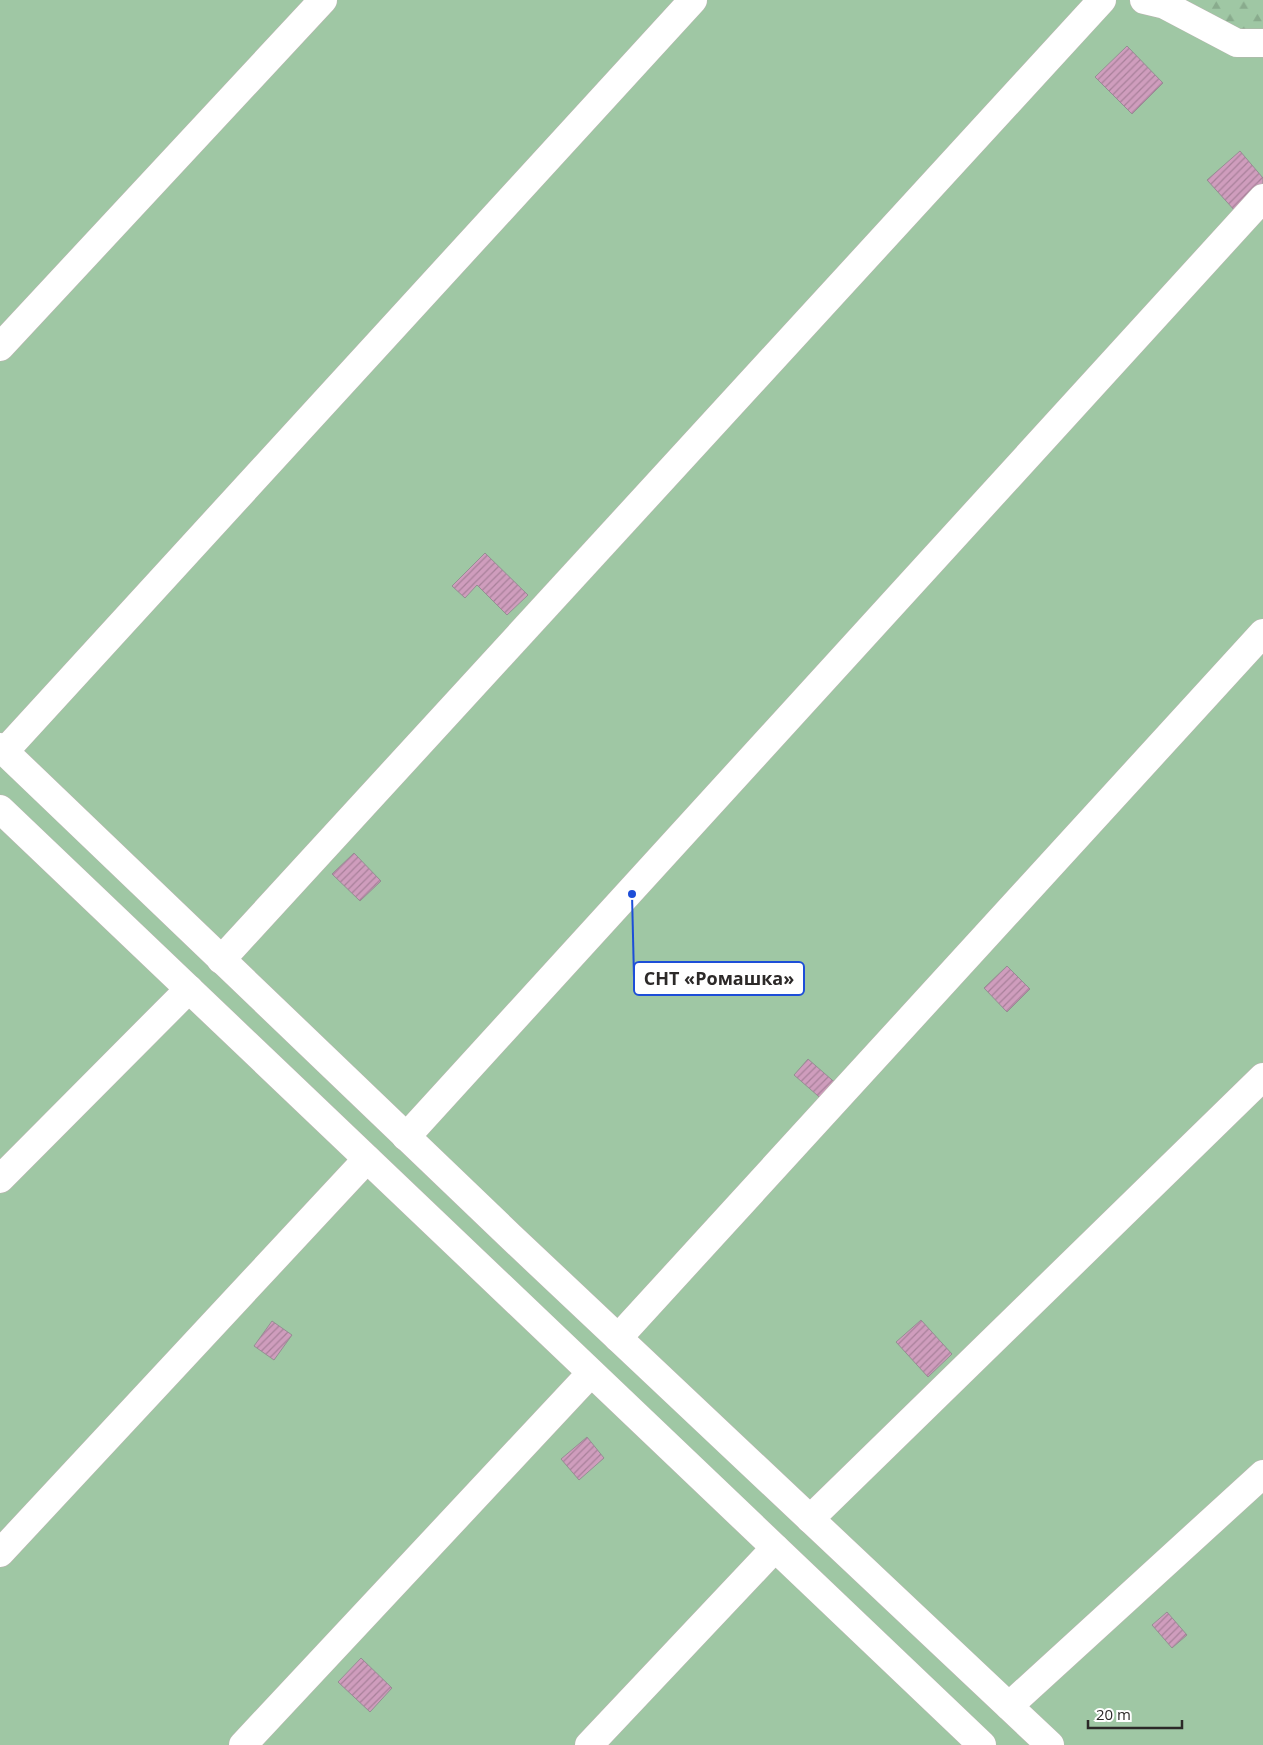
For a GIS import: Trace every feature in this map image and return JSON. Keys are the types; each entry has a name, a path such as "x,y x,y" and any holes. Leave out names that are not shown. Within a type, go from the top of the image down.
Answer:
{"street":[{"path":"0,347 323,0"},
{"path":"693,0 2,750 406,1137 1050,1745"},
{"path":"221,960 1102,0"},
{"path":"1144,0 1165,6 1237,43 1263,43"},
{"path":"406,1137 1263,198"},
{"path":"618,1338 1263,633"},
{"path":"0,809 982,1745"},
{"path":"0,1179 189,989"},
{"path":"810,1519 1263,1077"},
{"path":"0,1553 367,1159"},
{"path":"243,1745 591,1373"},
{"path":"1009,1706 1263,1474"},
{"path":"589,1745 775,1548"}],"green space":[{"path":"0,0 1144,0 1263,43 1263,1745 0,1745"},
{"path":"1144,0 1263,0 1263,43"}],"building":[{"path":"1127,46 1163,83 1132,114 1095,77"},
{"path":"1240,151 1263,178 1263,188 1236,212 1207,180"},
{"path":"485,553 528,595 507,615 477,585 465,598 452,586"},
{"path":"354,853 381,881 360,901 332,874"},
{"path":"1007,966 1030,989 1007,1012 984,988"},
{"path":"808,1059 839,1086 825,1102 794,1075"},
{"path":"921,1320 952,1354 928,1377 896,1342"},
{"path":"272,1321 292,1335 274,1360 254,1346"},
{"path":"587,1437 604,1458 579,1480 561,1459"},
{"path":"1167,1612 1187,1635 1172,1648 1152,1625"},
{"path":"361,1658 392,1688 370,1712 338,1682"}],"place":[{"name":"СНТ «Ромашка»","path":"632,894"}]}
